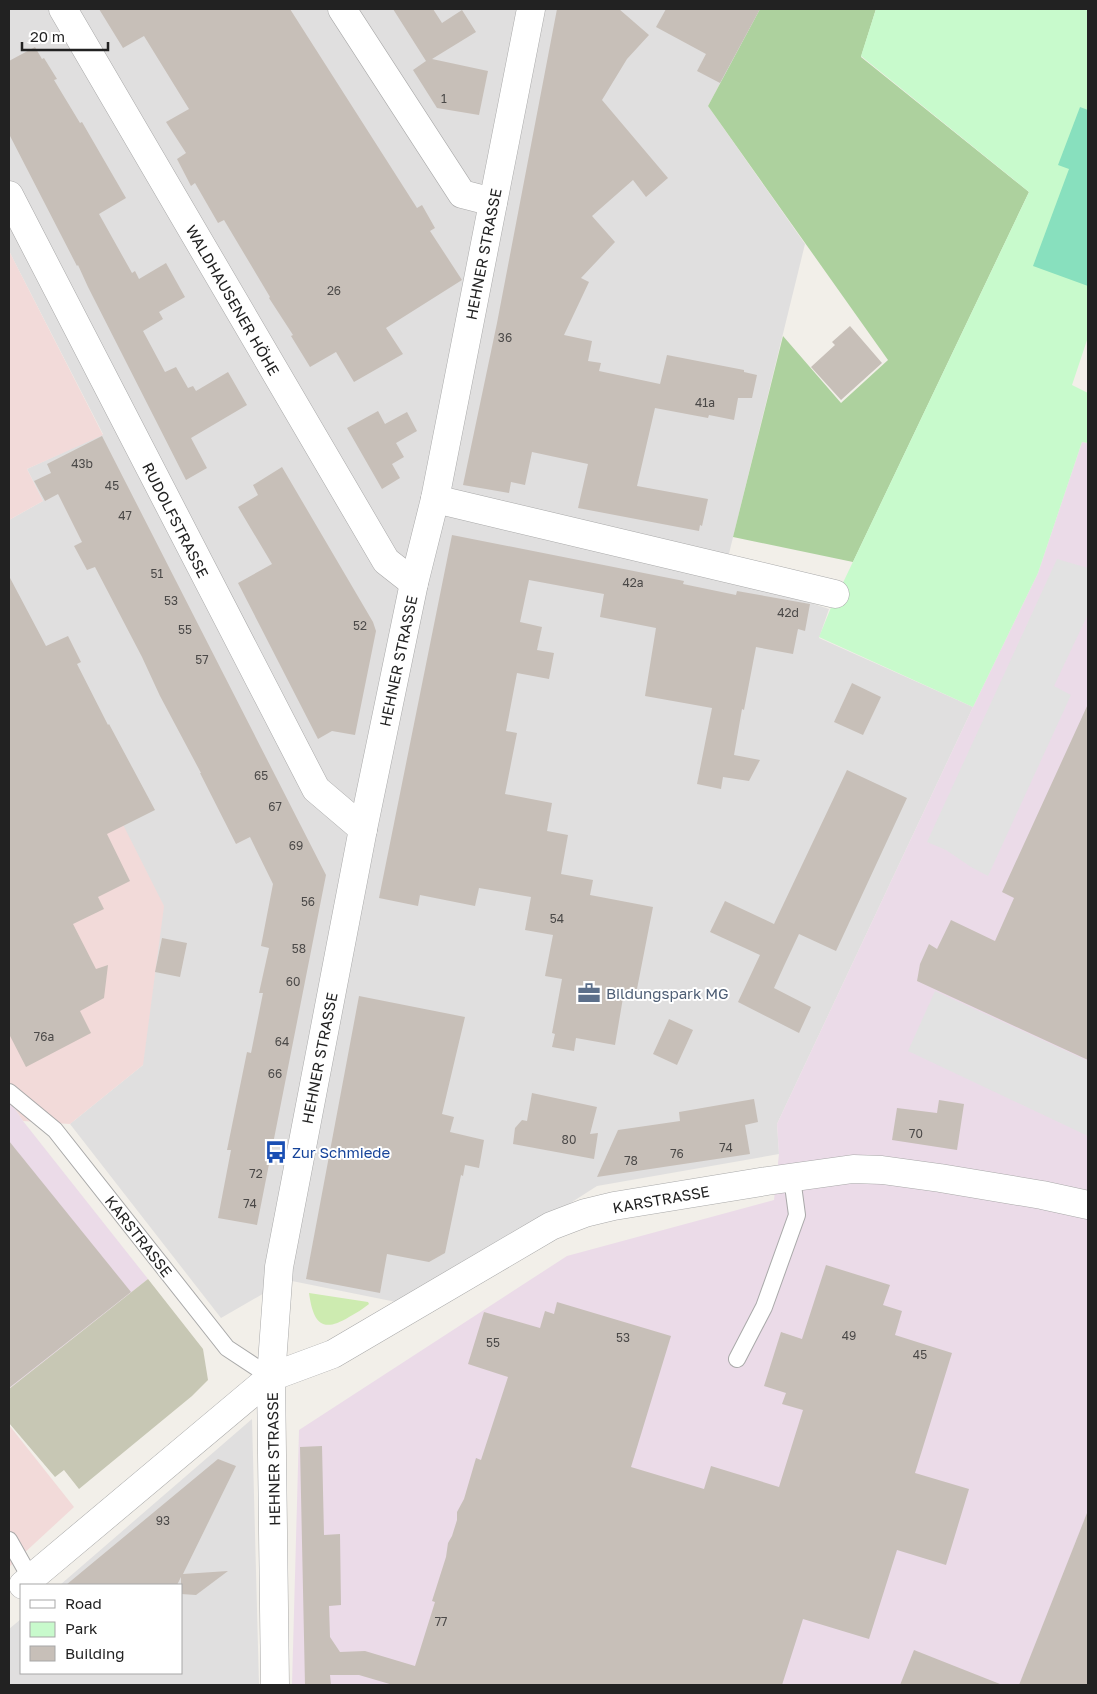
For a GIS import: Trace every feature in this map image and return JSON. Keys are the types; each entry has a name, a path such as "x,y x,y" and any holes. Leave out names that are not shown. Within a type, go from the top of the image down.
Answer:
{"street":[{"name":"WALDHAUSENER HÖHE","path":"63,9 386,561 414,583"},
{"path":"342,9 462,194 493,202"},
{"name":"HEHNER STRASSE","path":"275,1685 272,1377 279,1267 363,829 414,583 435,499 531,9"},
{"name":"RUDOLFSTRASSE","path":"9,195 316,789 363,829"},
{"path":"435,499 835,594"},
{"name":"KARSTRASSE","path":"25,1584 272,1377 333,1354 551,1226 585,1213 614,1206 853,1170 882,1170 1042,1195 1088,1205"},
{"name":"KARSTRASSE","path":"9,1597 20,1588"}],"lane":[{"name":"KARSTRASSE","path":"9,1092 55,1130 227,1348 272,1377"},
{"path":"737,1359 764,1307 797,1215 792,1178"},
{"path":"9,1540 25,1584"}],"shaded area":[{"path":"9,9 760,9 708,106 805,244 724,574 829,609 819,638 973,707 777,1124 779,1154 597,1186 411,1305 287,1280 221,1318 70,1124 143,1065 28,635 9,598 9,520 43,501 27,469 103,434 9,251"},
{"path":"9,251 103,435 27,469 43,501 9,520"},
{"path":"1082,442 1088,443 1088,1685 292,1685 299,1430 567,1256 774,1200 779,1154 777,1124 1038,573"},
{"path":"1057,559 1088,568 1088,614 1054,686 1071,695 988,876 946,850 927,842"},
{"path":"9,598 164,906 143,1065 70,1124 23,1121 9,1100"},
{"path":"935,991 1088,1061 1088,1136 908,1051"},
{"path":"9,1100 23,1121 148,1279 9,1389"},
{"path":"148,1279 203,1349 208,1380 192,1396 79,1489 64,1470 55,1477 9,1423 9,1389"},
{"path":"252,1419 259,1685 9,1685 9,1629 20,1620 20,1674 182,1674 182,1584 61,1584"},
{"path":"9,1425 74,1507 9,1567"}],"green space":[{"path":"760,9 876,9 861,57 1029,192 853,562 733,537 783,336 841,403 888,360 708,106"},
{"path":"876,9 1088,9 1088,337 1072,385 1088,393 1088,443 1082,442 1038,573 973,707 819,637 830,610 1029,192 861,56"},
{"path":"1080,107 1088,110 1088,286 1033,266 1069,169 1058,165"},
{"path":"309,1293 368,1302 369,1304 339,1322 331,1325 325,1324 316,1317"}],"building":[{"path":"99,9 290,9 417,208 422,205 435,228 430,231 462,280 386,328 403,354 354,382 336,352 310,367 224,220 218,223 195,183 191,186 177,159 186,153 166,122 189,109 144,36 123,48"},
{"path":"393,9 433,9 442,23 462,10 476,32 432,59 488,71 479,115 437,108 413,70 426,61"},
{"path":"557,9 619,9 649,35 627,59 602,100 668,178 646,197 633,180 592,216 615,242 581,278 589,282 564,335 592,341 588,361 601,363 599,371 660,384 667,355 744,370 744,372 757,375 752,398 738,398 734,420 709,415 708,418 655,408 637,486 708,499 702,526 700,525 699,531 578,508 588,464 532,452 525,485 511,482 509,493 463,485 497,323"},
{"path":"666,9 760,9 720,83 697,71 706,54 656,27"},
{"path":"35,47 57,79 54,80 80,123 82,122 126,198 99,214 132,273 135,271 139,279 166,263 185,297 159,312 163,319 143,331 165,372 176,367 188,388 193,386 196,391 228,372 247,405 191,438 207,468 186,480 78,265 9,134 9,61"},
{"path":"850,326 882,363 841,400 811,367 835,345 832,342"},
{"path":"378,411 385,424 407,412 417,431 396,443 404,457 392,464 400,478 382,489 347,428"},
{"path":"102,436 326,875 257,1225 218,1218 231,1150 227,1150 247,1052 251,1053 263,993 259,993 269,948 261,946 273,884 250,837 236,844 95,567 87,570 74,546 82,542 58,494 45,501 34,481 51,473 47,464"},
{"path":"282,467 373,622 376,631 355,735 332,731 318,739 238,583 272,564 238,507 258,495 253,485"},
{"path":"452,535 684,581 683,584 736,595 737,591 810,604 805,631 798,629 793,654 756,647 734,755 760,760 749,781 723,777 721,789 697,784 712,708 645,696 656,628 600,617 604,594 529,580 520,622 542,627 537,650 554,653 549,679 517,673 506,731 517,733 505,794 552,803 547,831 568,835 561,874 593,880 590,895 653,907 636,994 624,992 615,1045 576,1038 574,1051 552,1047 555,1034 552,1033 562,979 545,976 553,935 525,930 531,897 479,888 475,906 420,895 418,906 379,898"},
{"path":"9,576 46,646 68,636 81,662 77,664 155,810 107,834 130,881 98,897 104,909 73,924 96,969 108,965 104,998 80,1011 91,1033 26,1067 9,1034"},
{"path":"852,683 881,697 863,735 834,722"},
{"path":"1088,704 1088,1060 917,981 920,964 929,944 937,949 951,920 995,941 1014,898 1002,892"},
{"path":"847,770 907,798 836,951 799,934 784,966 774,988 811,1007 799,1033 738,1002 760,955 710,932 725,901 774,924"},
{"path":"162,938 187,943 180,977 155,972"},
{"path":"359,996 465,1017 442,1114 454,1117 450,1132 484,1140 479,1168 465,1165 463,1176 461,1175 445,1253 429,1262 387,1254 380,1293 306,1279"},
{"path":"669,1019 693,1030 677,1065 653,1054"},
{"path":"532,1093 597,1107 590,1134 598,1133 594,1159 513,1144 515,1128 522,1120 527,1121"},
{"path":"754,1099 758,1122 745,1125 750,1154 597,1177 618,1130 680,1121 679,1112"},
{"path":"939,1100 964,1104 957,1150 892,1140 897,1108 937,1113"},
{"path":"9,1141 131,1292 9,1388"},
{"path":"826,1265 890,1285 883,1305 902,1311 895,1335 952,1353 915,1473 969,1489 946,1565 897,1550 869,1639 803,1619 782,1685 393,1685 359,1675 330,1675 331,1685 305,1685 300,1447 322,1446 324,1535 340,1534 341,1605 329,1606 330,1637 340,1652 365,1651 415,1666 435,1602 432,1601 446,1557 448,1543 457,1520 457,1512 464,1499 476,1458 481,1460 508,1377 468,1364 484,1312 540,1328 545,1311 554,1314 557,1302 671,1336 631,1467 704,1489 711,1466 779,1487 803,1410 782,1404 786,1393 764,1386 781,1332 802,1339"},
{"path":"218,1459 236,1466 183,1574 228,1571 196,1595 182,1594 181,1577 178,1584 67,1584"},
{"path":"1087,1513 1088,1685 1019,1685"},
{"path":"914,1650 1000,1684 1000,1685 900,1685"}],"place":[{"name":"Bildungspark MG","path":"589,993"},
{"name":"Zur Schmiede","path":"276,1152"}]}
